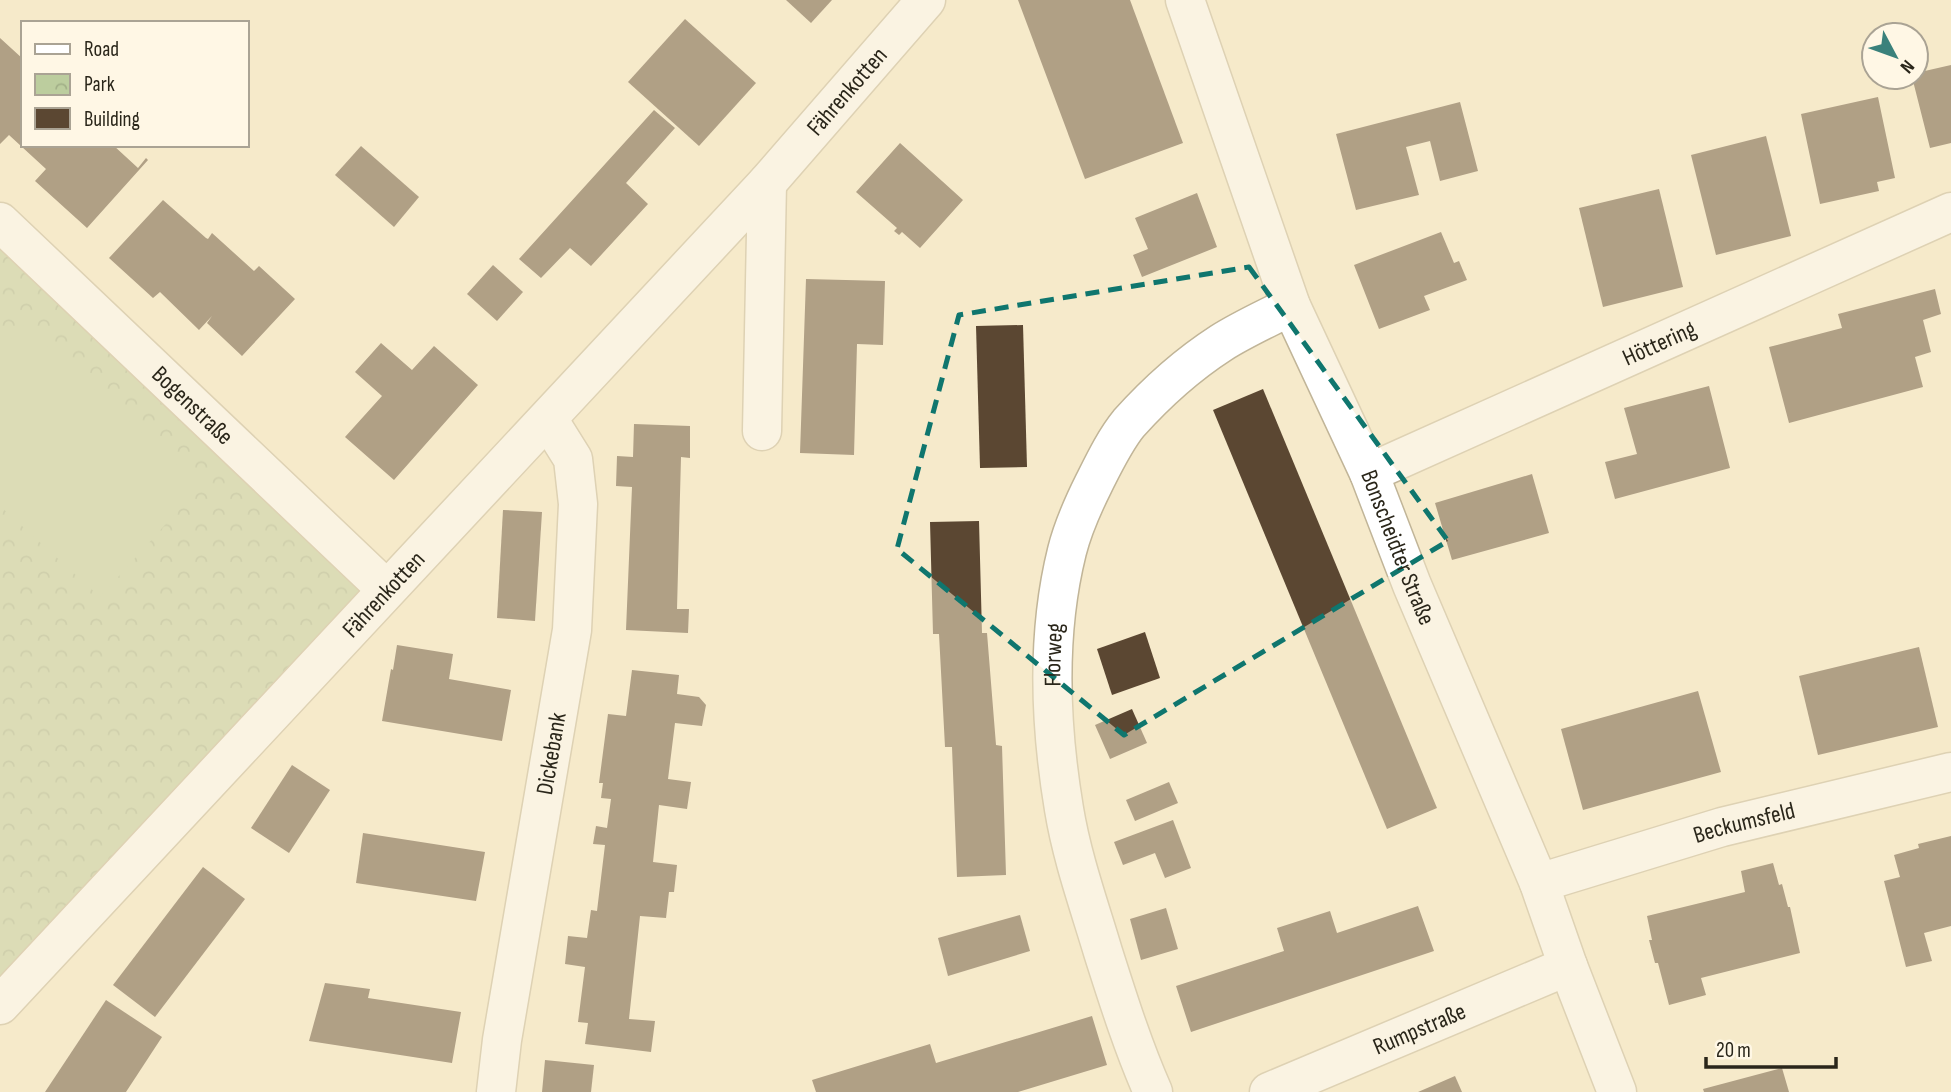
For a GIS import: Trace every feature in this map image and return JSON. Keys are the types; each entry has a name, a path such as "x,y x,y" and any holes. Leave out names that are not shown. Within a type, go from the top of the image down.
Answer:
{"street":[{"name":"Fährenkotten","path":"0,1005 767,183 926,0"},
{"name":"Bonscheidter Straße","path":"1185,0 1291,306 1369,473 1412,585 1539,883 1617,1092"},
{"path":"762,431 767,183"},
{"name":"Höttering","path":"1369,473 1951,212"},
{"name":"Bogenstraße","path":"2,228 386,589"},
{"name":"Florweg","path":"1153,1092 1117,995 1081,881 1064,811 1053,692 1053,633 1060,587 1067,550 1081,510 1104,463 1127,426 1165,386 1220,343 1291,306"},
{"name":"Dickebank","path":"496,1092 506,1013 572,630 578,504 573,459 548,419"},
{"name":"Beckumsfeld","path":"1539,883 1722,827 1951,772"},
{"name":"Rumpstraße","path":"1269,1092 1568,966"}],"highlighted area":[{"path":"1249,267 1448,541 1124,735 897,549 959,315"}],"green space":[{"path":"0,235 386,589 0,1004"},
{"path":"24,325 200,486 100,597 0,506 0,351"}],"building":[{"path":"786,0 832,0 811,23"},
{"path":"1018,0 1130,0 1183,143 1085,179"},
{"path":"685,19 756,83 699,146 628,82"},
{"path":"0,38 21,57 21,146 9,135 0,144"},
{"path":"1951,65 1951,143 1930,148 1916,91 1930,91 1930,70"},
{"path":"1878,97 1895,178 1877,182 1879,191 1820,204 1801,114"},
{"path":"1460,102 1478,171 1440,181 1430,141 1406,147 1419,195 1356,210 1336,134"},
{"path":"654,110 675,128 626,183 648,204 591,266 570,248 541,278 519,259"},
{"path":"1766,136 1791,236 1716,255 1691,155"},
{"path":"900,143 963,200 920,248 902,232 899,235 894,231 897,228 856,192"},
{"path":"361,146 419,197 394,227 335,175"},
{"path":"22,147 115,147 138,168 146,158 148,160 87,228 35,181 46,169"},
{"path":"1659,189 1683,287 1603,307 1579,208"},
{"path":"1197,193 1217,247 1142,277 1133,255 1148,249 1135,218"},
{"path":"163,200 206,238 212,233 254,271 259,266 295,299 242,356 207,323 212,316 199,330 160,292 153,298 109,258"},
{"path":"1441,232 1454,263 1459,261 1467,280 1424,296 1430,310 1379,329 1354,265"},
{"path":"493,265 523,292 497,321 467,294"},
{"path":"806,279 885,281 883,345 857,344 854,455 800,453"},
{"path":"1935,289 1941,314 1923,320 1931,352 1915,357 1923,387 1789,423 1769,347 1842,328 1838,314"},
{"path":"1023,325 1027,467 980,468 976,326"},
{"path":"381,343 412,370 434,346 478,385 394,480 345,437 382,396 355,372"},
{"path":"1709,386 1730,468 1615,499 1605,462 1637,454 1624,408"},
{"path":"1263,389 1437,808 1387,829 1213,410"},
{"path":"634,424 690,426 690,458 681,457 677,609 689,609 688,633 626,630 632,487 616,486 617,456 633,457"},
{"path":"1532,474 1549,533 1452,560 1435,503"},
{"path":"503,510 542,512 535,621 497,618"},
{"path":"979,521 982,633 987,633 996,745 1002,746 1006,875 957,877 952,747 945,747 939,634 933,634 930,522"},
{"path":"1145,632 1160,678 1112,695 1097,649"},
{"path":"397,645 453,654 449,679 511,690 502,741 382,721"},
{"path":"1919,647 1938,727 1818,755 1799,676"},
{"path":"632,670 679,675 677,694 699,697 706,705 702,726 675,723 668,779 691,782 687,809 659,805 653,862 677,865 674,892 669,892 666,918 640,916 629,1019 655,1021 651,1052 585,1044 588,1023 578,1022 585,967 565,964 568,936 587,938 591,910 597,911 605,845 593,844 596,826 607,828 611,799 601,798 603,783 599,783 608,714 626,716"},
{"path":"1698,691 1721,772 1583,810 1561,729"},
{"path":"1132,709 1147,743 1110,759 1095,725"},
{"path":"292,765 330,790 289,853 251,828"},
{"path":"1169,782 1178,803 1135,821 1126,800"},
{"path":"1173,820 1191,868 1165,878 1155,853 1123,865 1114,842"},
{"path":"363,833 485,852 476,901 356,883"},
{"path":"1951,836 1951,926 1924,933 1932,961 1906,967 1884,881 1900,877 1894,855 1919,848 1918,844"},
{"path":"1773,863 1779,885 1782,884 1790,907 1800,953 1701,978 1706,995 1669,1005 1649,940 1652,940 1647,916 1745,892 1741,871"},
{"path":"203,867 245,899 155,1017 113,985"},
{"path":"1418,906 1434,951 1191,1032 1176,986 1284,951 1277,928 1330,911 1337,933"},
{"path":"1166,908 1178,949 1141,960 1130,919"},
{"path":"1020,915 1030,951 948,976 938,938"},
{"path":"325,983 370,989 368,998 461,1012 452,1063 309,1041"},
{"path":"106,1000 162,1037 126,1092 45,1092"},
{"path":"1092,1016 1107,1065 1018,1092 816,1092 812,1080 930,1044 936,1063"},
{"path":"545,1060 594,1065 591,1092 542,1092"},
{"path":"1782,1068 1789,1092 1704,1092 1703,1089"},
{"path":"1455,1076 1462,1092 1418,1092"}]}
